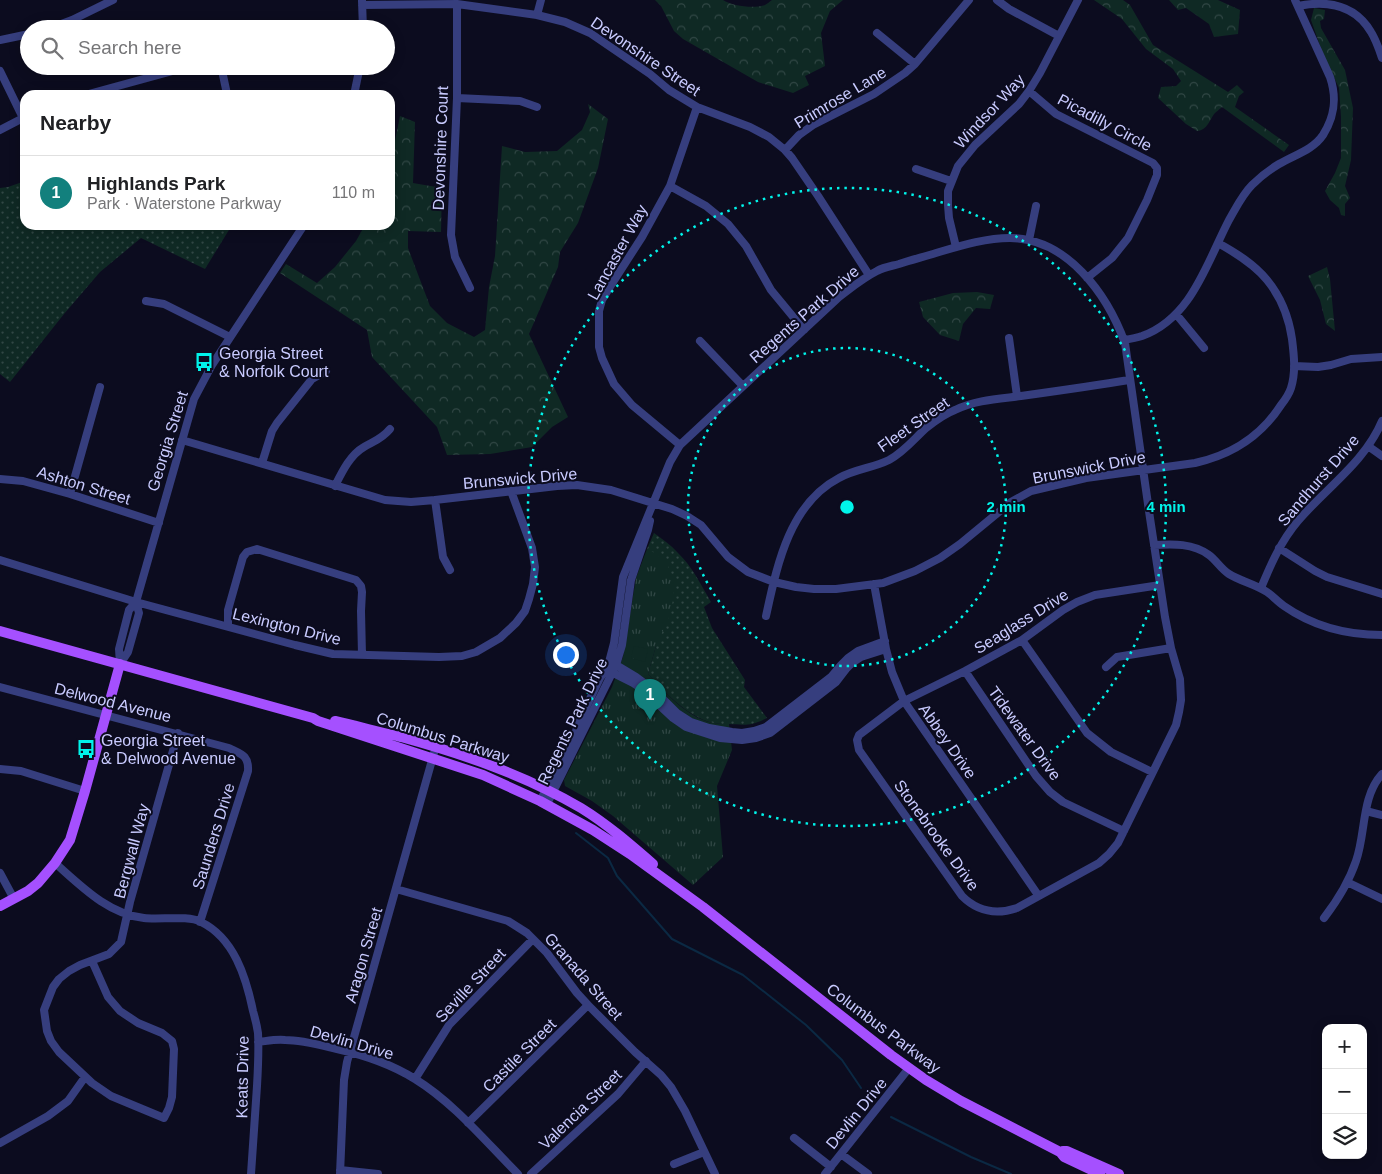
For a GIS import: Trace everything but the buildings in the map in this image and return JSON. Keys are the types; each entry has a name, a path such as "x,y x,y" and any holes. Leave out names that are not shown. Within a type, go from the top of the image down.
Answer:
{"main road":[{"name":"Columbus Parkway","path":"0,632 313,718 361,736 483,775 543,803 593,830 703,907"},
{"name":"Georgia Street","path":"0,906 38,883 55,863 70,840 120,664"},
{"name":"Columbus Parkway","path":"313,718 343,723 436,747 477,760 518,776 580,808 613,830 703,907 909,1068 961,1101 1060,1152 1064,1157 1100,1174"},
{"name":"Columbus Parkway","path":"1060,1152 1067,1151 1119,1174"}],"street":[{"path":"72,20 114,0"},
{"path":"537,14 542,0"},
{"name":"Primrose Lane","path":"785,150 799,135 813,125 874,94 905,73 969,0"},
{"path":"997,0 1009,9 1059,36"},
{"name":"Windsor Way","path":"956,248 949,218 948,191 958,166 974,145 1019,104 1029,91 1078,0"},
{"path":"1124,340 1142,336 1164,324 1182,308 1195,290 1239,203 1252,186 1270,169 1310,148 1322,137 1331,121 1334,109 1334,90 1330,77 1296,3 1324,0 1333,1 1348,7 1364,21 1373,34 1382,58"},
{"path":"362,2 363,20"},
{"name":"Devonshire Street","path":"362,2 457,4 537,14 565,22 590,33 650,74 669,90 697,107 750,127 785,150 818,196 869,275"},
{"name":"Devonshire Court","path":"457,4 451,235 455,257 470,288"},
{"path":"877,33 914,64"},
{"path":"0,40 20,36"},
{"path":"0,71 20,110"},
{"path":"103,90 158,75"},
{"path":"223,75 226,90"},
{"path":"355,90 358,75"},
{"name":"Picadilly Circle","path":"1029,91 1056,114 1153,163 1157,168 1158,175 1128,238 1112,258 1087,278"},
{"path":"456,98 520,101 537,107"},
{"name":"Lancaster Way","path":"680,445 632,405 614,384 602,358 599,329 602,300 642,237 670,186 697,107"},
{"path":"0,130 20,120"},
{"path":"916,169 952,181"},
{"path":"670,186 706,206 728,224 746,246 771,290 804,330"},
{"path":"1029,240 1036,206"},
{"name":"Georgia Street","path":"120,664 118,649 130,610 136,602 194,398 230,337 301,230"},
{"name":"Regents Park Drive","path":"543,803 612,668 623,577 670,462 680,445 839,297 879,270 956,248 993,239 1010,238 1029,240 1052,249 1070,261 1087,278 1107,304 1124,340 1154,545"},
{"name":"Brunswick Drive","path":"182,440 385,500 411,502 577,485 611,490 672,509 694,520 709,533 736,564 748,572 774,582 814,589 836,589 883,583 915,571 940,558 1011,502 1031,491 1086,478 1209,460 1240,446 1274,417 1290,389 1294,366 1290,324 1277,294 1267,280 1253,266 1218,243"},
{"path":"146,301 164,304 230,337"},
{"path":"1176,314 1204,348"},
{"path":"1009,338 1017,396"},
{"path":"700,341 742,386"},
{"path":"1294,366 1318,367 1351,358 1382,357"},
{"path":"262,463 272,431 277,423 312,379 326,372"},
{"name":"Fleet Street","path":"766,616 774,582 795,522 803,508 825,486 854,471 889,460 902,451 926,428 956,409 982,400 1129,380"},
{"path":"70,494 100,386"},
{"name":"Sandhurst Drive","path":"1261,588 1274,557 1298,520 1354,463 1368,446 1382,421"},
{"path":"336,486 341,474 355,453 362,447 385,436 390,429"},
{"path":"1368,446 1382,456"},
{"name":"Ashton Street","path":"0,479 23,481 70,494 159,523"},
{"name":"Lexington Drive","path":"0,560 136,602 333,654 462,656 476,652 500,638 516,623 525,611 529,599 535,567 532,548 511,491"},
{"path":"435,500 443,557 450,570"},
{"path":"1154,545 1184,545 1197,549 1210,556 1226,572 1261,588 1283,606 1318,625 1337,631 1363,635 1382,635"},
{"name":"Stonebrooke Drive","path":"904,701 859,735 857,740 859,750 966,901 980,909 999,912 1008,911 1017,908 1099,863 1118,843 1176,725 1179,712 1181,700 1180,679 1171,648 1154,545"},
{"path":"1279,548 1326,576 1382,594"},
{"path":"228,626 228,610 243,557 247,552 258,549 356,580 361,586 362,592 362,655"},
{"name":"Abbey Drive","path":"874,584 885,645 892,672 904,701 1038,896"},
{"name":"Seaglass Drive","path":"904,701 1022,640 1077,602 1095,595 1160,585"},
{"path":"1022,640 1087,733 1111,752 1152,772"},
{"path":"612,668 646,683 677,713 691,722 721,731 742,733 766,727 831,677 848,658 858,651 885,645"},
{"path":"1106,666 1117,657 1171,648"},
{"name":"Tidewater Drive","path":"965,671 1036,776 1050,792 1063,802 1124,831"},
{"name":"Delwood Avenue","path":"0,687 178,733 229,748 246,758"},
{"name":"Bergwall Way","path":"92,961 108,997 120,1010 138,1023 162,1033 172,1040 174,1049 172,1097 170,1108 164,1118 111,1096 85,1077 59,1052 51,1041 44,1018 44,1010 53,987 68,971 80,965 109,954 121,942 178,733"},
{"name":"Aragon Street","path":"340,1172 344,1080 350,1052 436,747"},
{"name":"Saunders Drive","path":"200,922 248,771 246,758"},
{"path":"0,769 21,771 85,791"},
{"path":"1324,918 1339,897 1356,862 1370,793 1382,774"},
{"path":"1366,811 1382,815"},
{"name":"Keats Drive","path":"55,863 91,895 113,909 143,918 200,922 219,934 228,944 236,957 250,996 258,1031 251,1174"},
{"path":"0,873 14,899"},
{"path":"1347,882 1382,899"},
{"name":"Granada Street","path":"396,889 508,921 533,939 547,953 588,1006 661,1075 671,1087 685,1111 715,1174"},
{"name":"Seville Street","path":"415,1079 449,1025 533,939"},
{"name":"Castile Street","path":"468,1123 588,1006"},
{"name":"Devlin Drive","path":"258,1042 301,1041 350,1052 380,1062 415,1079 451,1106 518,1174"},
{"name":"Valencia Street","path":"531,1174 618,1094 646,1061"},
{"name":"Devlin Drive","path":"825,1174 909,1068"},
{"path":"0,1143 48,1116 68,1101 85,1077"},
{"path":"794,1138 831,1167"},
{"path":"674,1164 704,1152"},
{"path":"841,1154 868,1174"},
{"path":"340,1172 378,1174"}],"green space":[{"path":"655,0 723,0 732,4 749,7 765,5 772,0 843,0 830,11 821,33 825,66 805,76 809,85 793,93 758,82 683,39 674,31 661,6"},
{"path":"1094,0 1123,0 1130,5 1153,45 1228,92 1237,85 1244,92 1239,96 1235,107 1289,145 1284,152 1222,107 1215,113 1204,129 1197,131 1186,124 1158,98 1161,87 1176,86 1181,81 1173,69 1146,49 1122,19"},
{"path":"1169,0 1218,0 1240,10 1238,34 1214,37 1209,24 1186,8 1178,10"},
{"path":"1314,8 1325,10 1324,19 1320,21 1321,28 1345,70 1353,108 1351,160 1345,186 1350,198 1345,204 1345,216 1341,215 1339,208 1330,200 1325,191 1341,158 1341,117 1339,88 1323,54 1311,20"},
{"path":"588,104 608,119 598,168 578,223 560,252 558,267 529,334 568,417 552,427 532,447 490,454 447,455 437,427 372,357 367,330 280,273 286,264 317,283 335,267 356,241 362,230 395,230 395,140 400,116 415,122 413,183 442,188 441,232 408,231 408,248 430,306 447,323 474,337 485,330 489,287 495,256 502,146 525,152 557,151 582,130 590,112"},
{"path":"20,183 20,230 229,230 205,269 141,238 100,272 10,382 0,374 0,188"},
{"path":"1327,267 1335,331 1326,324 1320,300 1308,276"},
{"path":"977,292 994,295 990,309 976,308 963,324 959,341 940,335 923,317 919,302 953,293"},
{"path":"654,533 675,550 696,576 711,602 704,607 712,628 745,680 744,687 767,718 744,725 717,724 703,720 677,703 648,674 656,646 647,549"},
{"path":"647,549 655,553 668,566 675,584 671,613 656,646 648,674 685,710 703,720 719,724 729,724 732,750 717,786 723,857 693,885 613,816 592,801 565,786 564,780 612,687 623,657 636,578"},
{"path":"634,646 648,649 645,662 631,658"}],"waterway":[{"path":"576,833 608,858 617,876 672,939 743,975 806,1025 842,1060 861,1088"},
{"path":"891,1117 971,1157 1011,1174"}],"place":[{"name":"Georgia Street & Norfolk Court","path":"204,362"},
{"name":"Highlands Park","path":"650,720"},
{"name":"Georgia Street & Delwood Avenue","path":"86,749"}]}
